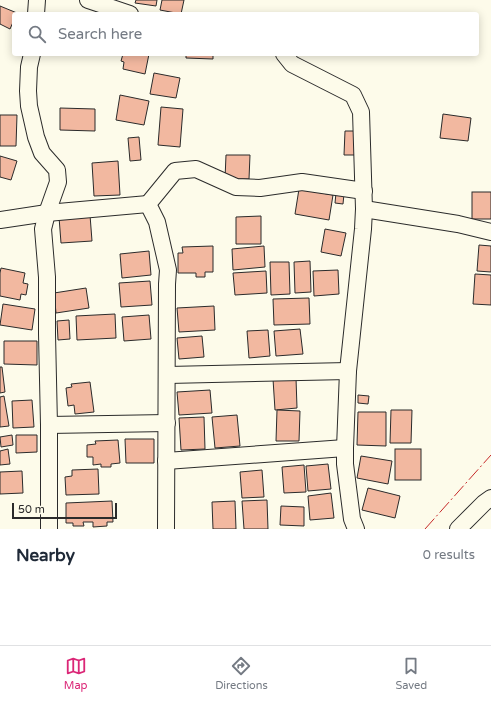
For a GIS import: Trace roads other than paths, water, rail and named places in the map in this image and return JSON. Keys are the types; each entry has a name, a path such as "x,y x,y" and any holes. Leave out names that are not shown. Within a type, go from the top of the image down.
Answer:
{"street":[{"path":"36,12 38,0"},
{"path":"88,0 124,12"},
{"path":"32,56 29,68 29,106 36,137 42,153 57,170 58,182 43,229 47,277 49,529"},
{"path":"286,56 292,64 353,95 361,112 364,209 348,371 345,448 345,464 352,519 356,529"},
{"path":"0,220 47,213 148,204 175,171 196,169 236,187 260,188 302,182 364,191"},
{"path":"148,204 157,222 168,270 166,529"},
{"path":"364,209 458,224 491,232"},
{"path":"168,375 348,371"},
{"path":"49,425 166,423"},
{"path":"166,461 345,448"},
{"path":"458,529 491,498"}]}
